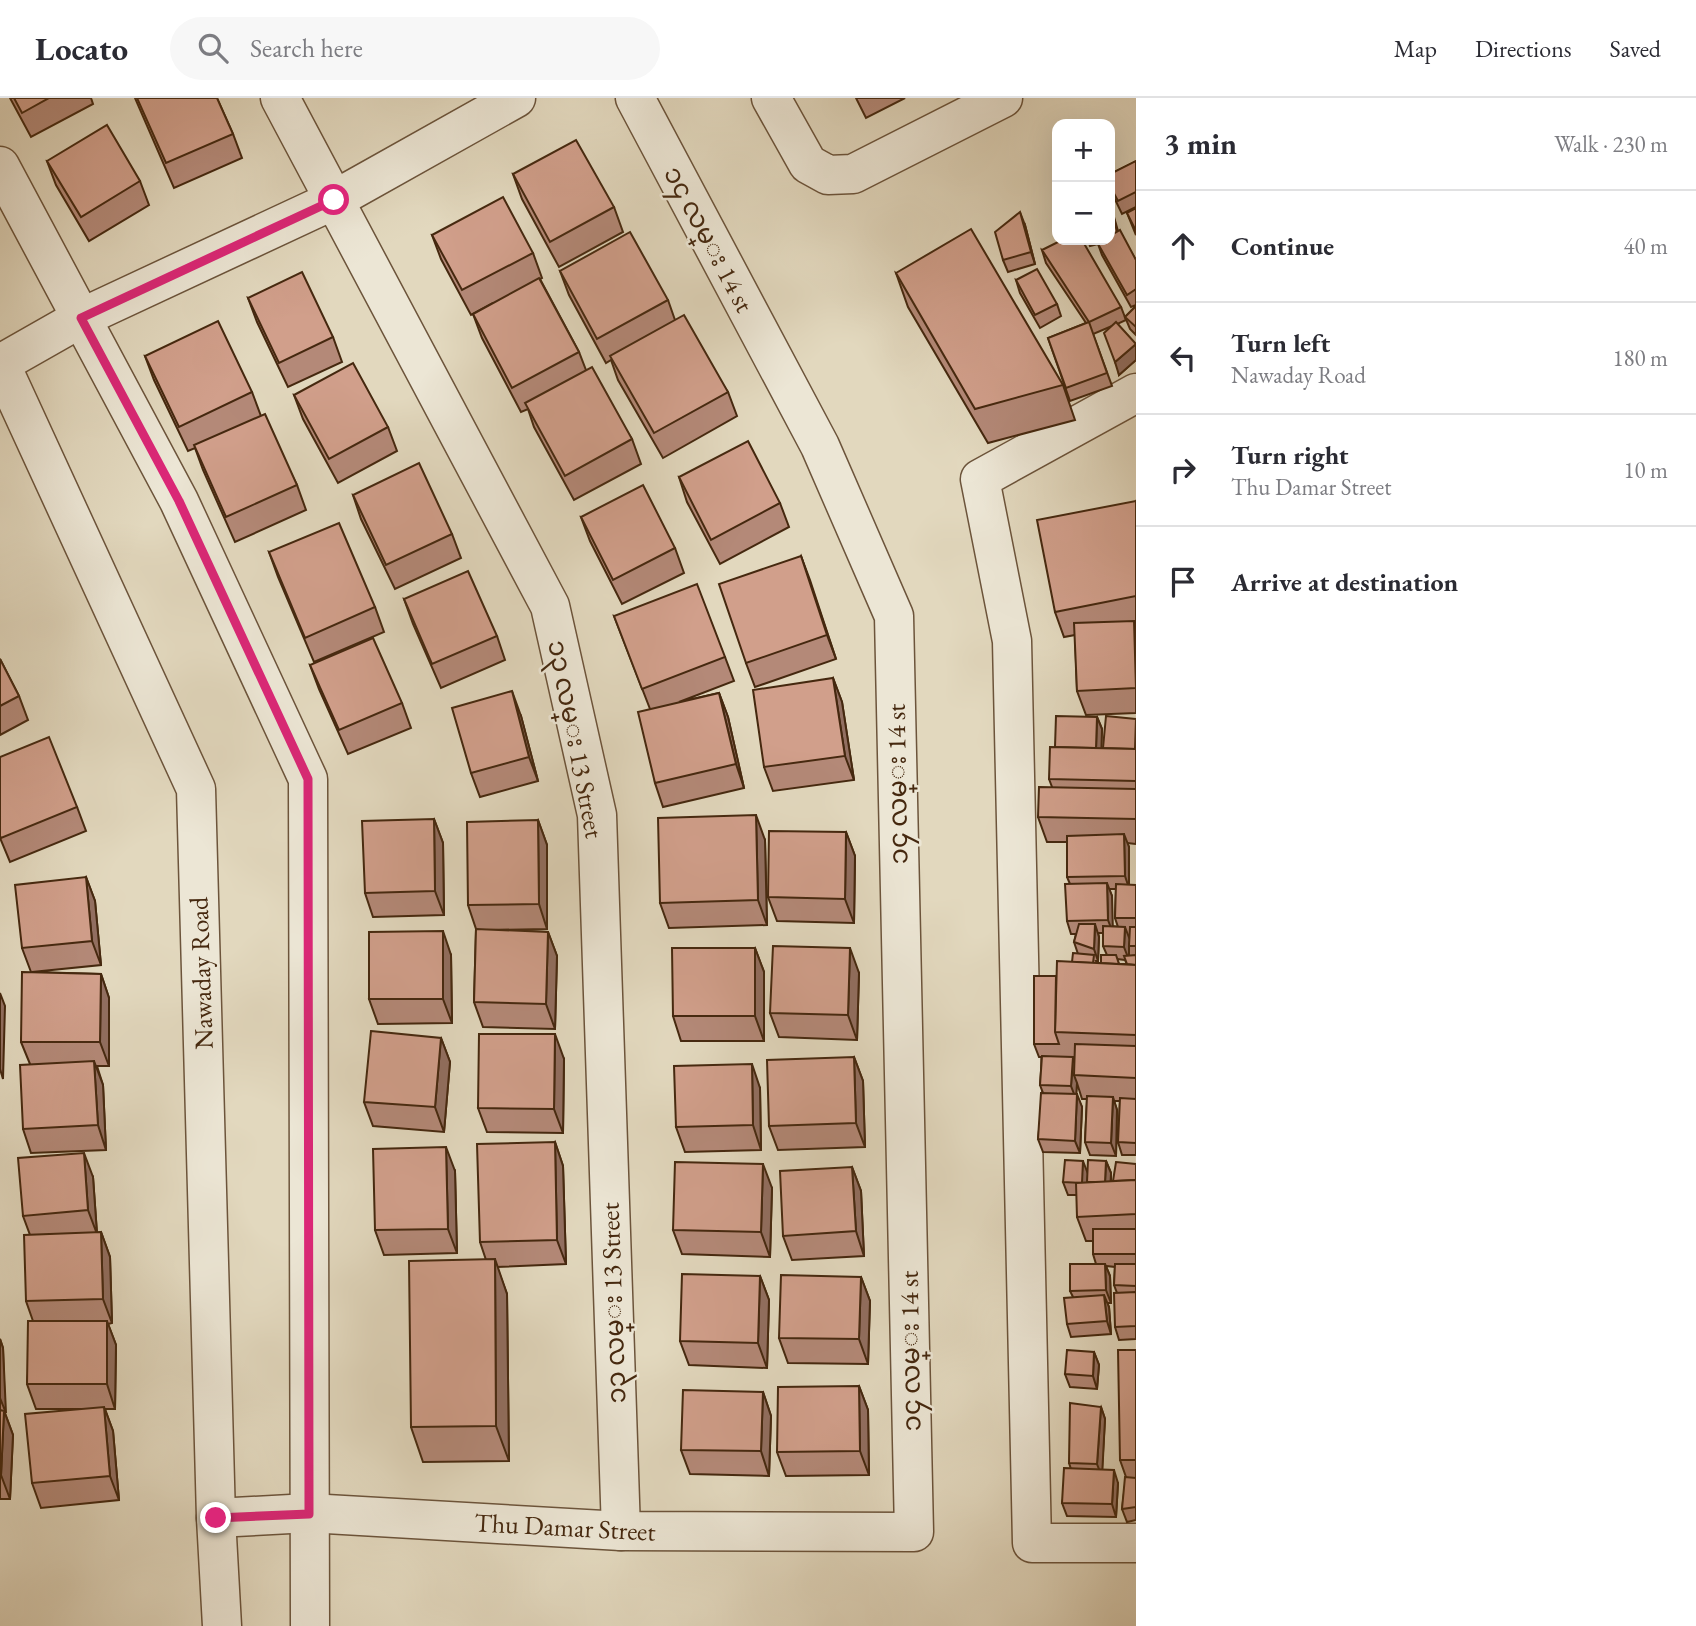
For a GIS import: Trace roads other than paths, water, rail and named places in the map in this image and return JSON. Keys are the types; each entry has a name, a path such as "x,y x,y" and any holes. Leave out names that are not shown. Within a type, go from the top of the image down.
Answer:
{"street":[{"name":"၁၃ လမ္း 13 Street","path":"280,98 550,606 597,815 621,1531"},
{"path":"0,364 81,318 334,200 516,98"},
{"name":"၁၄ လမ္း 14 st","path":"635,98 820,446 894,616 914,1532"},
{"path":"771,98 808,164 828,175 853,174 1003,98"},
{"path":"0,166 179,501 308,779 310,1626"},
{"name":"Nawaday Road","path":"0,364 196,789 216,1518 222,1626"},
{"path":"1136,393 980,479 1012,640 1032,1544 1136,1544"},
{"name":"Thu Damar Street","path":"216,1518 309,1514 621,1531 914,1532"}]}
